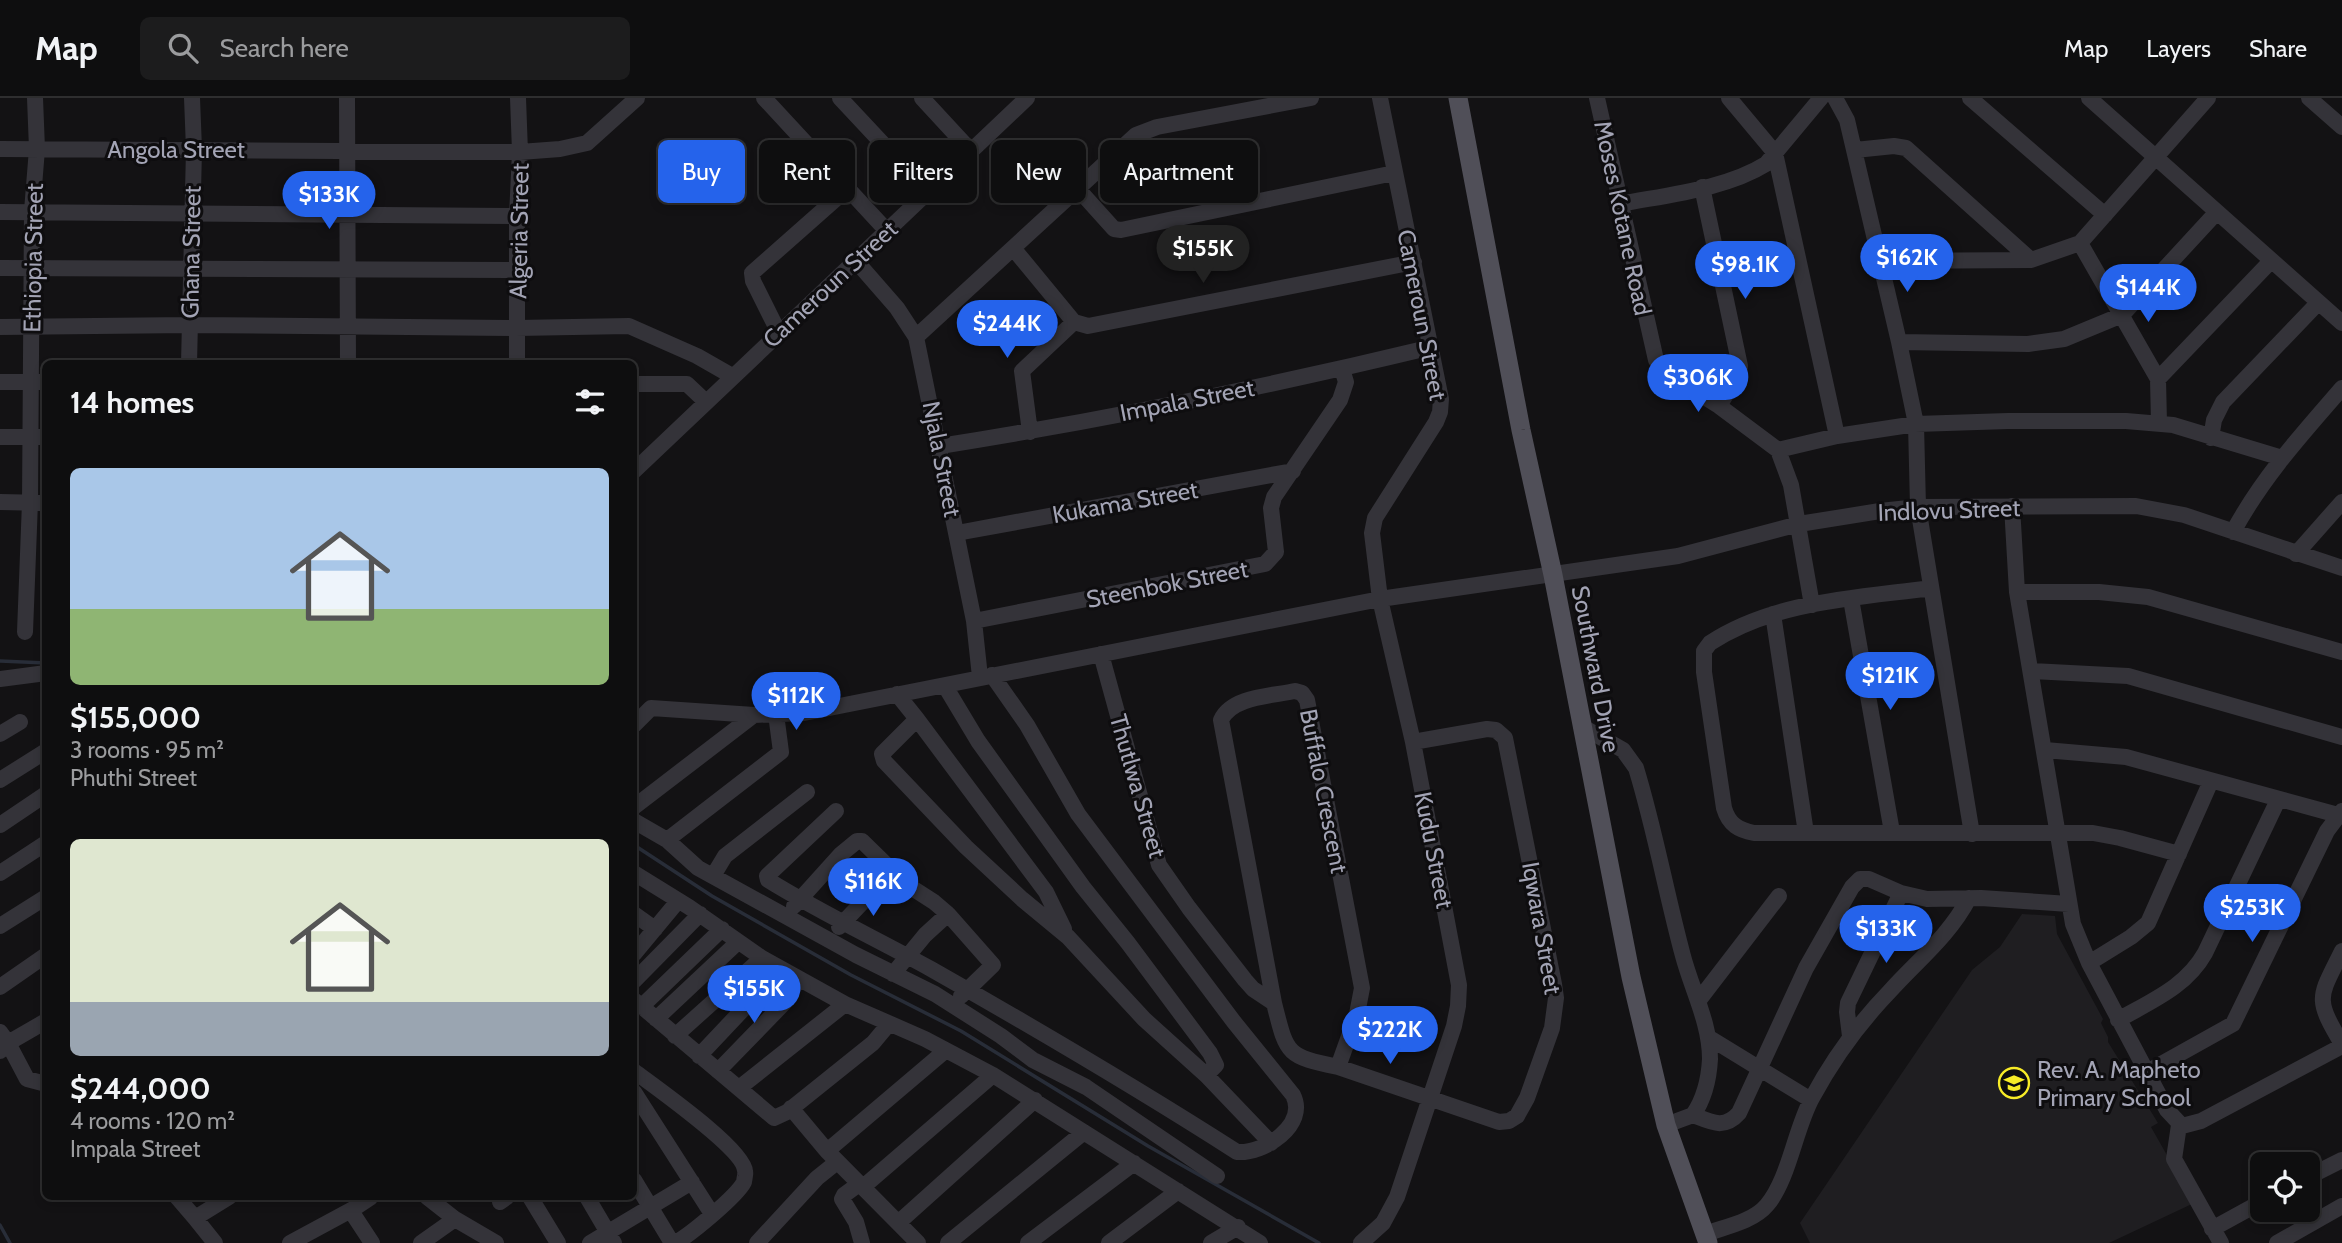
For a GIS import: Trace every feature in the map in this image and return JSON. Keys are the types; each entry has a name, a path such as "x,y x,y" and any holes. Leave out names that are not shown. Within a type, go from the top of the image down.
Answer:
{"main road":[{"name":"Southward Drive","path":"1458,98 1628,965 1666,1125 1706,1239"}],"street":[{"name":"Ethiopia Street","path":"25,632 38,502 38,382 32,327 31,268 37,149 35,98"},
{"name":"Ghana Street","path":"189,360 194,149 192,98"},
{"path":"347,98 348,360"},
{"name":"Algeria Street","path":"517,360 520,152 518,98"},
{"name":"Angola Street","path":"0,149 520,152 560,149 587,143 637,98"},
{"path":"764,98 802,140"},
{"path":"840,98 879,140"},
{"path":"922,98 961,140"},
{"path":"1001,98 1013,111"},
{"name":"Cameroun Street","path":"977,144 1027,98"},
{"path":"1086,182 1132,139 1149,129 1311,98"},
{"name":"Cameroun Street","path":"1380,98 1441,399 1440,412 1379,510 1372,526 1380,599"},
{"name":"Moses Kotane Road","path":"1597,98 1656,360 1671,376 1719,406 1778,450"},
{"path":"1729,98 1775,153 1838,436"},
{"path":"1620,204 1702,187 1756,170 1766,164 1821,98"},
{"path":"1835,98 1847,120 1916,424 1919,507 1972,834"},
{"path":"1970,98 2105,215"},
{"path":"2089,98 2342,323"},
{"path":"1881,261 2031,260 2080,243 2208,98"},
{"path":"2308,98 2342,127"},
{"path":"1854,150 1894,146 1906,148 2031,260"},
{"path":"1086,198 1114,229 1121,230 1394,173"},
{"path":"1702,187 1740,366 1739,373 1719,406"},
{"path":"855,197 887,231"},
{"path":"779,333 753,281 752,272 831,203"},
{"name":"Cameroun Street","path":"637,462 779,333 915,203"},
{"path":"916,337 1063,203"},
{"path":"0,212 517,216"},
{"path":"1899,342 2028,344 2064,339 2122,315 2216,213"},
{"path":"2080,243 2158,379 2159,423"},
{"path":"1013,248 1074,322 1088,326 1414,262"},
{"name":"Njala Street","path":"856,261 897,308 916,337 986,676"},
{"path":"2158,379 2271,261"},
{"path":"0,268 517,270"},
{"path":"2211,438 2214,420 2223,402 2318,303"},
{"path":"1030,432 1022,371 1074,322"},
{"path":"0,327 190,324 517,328 633,326 732,376"},
{"name":"Impala Street","path":"940,446 1030,432 1342,369 1432,347"},
{"name":"Steenbok Street","path":"974,621 1265,564 1276,551 1271,508 1274,497 1340,400 1346,382 1342,369"},
{"path":"0,382 38,382"},
{"path":"637,384 687,384 705,401"},
{"path":"2233,532 2253,496 2342,388"},
{"path":"1812,605 1789,478 1778,450 1838,436 1916,424 2008,421 2159,423 2282,458"},
{"path":"0,437 38,436"},
{"name":"Kukama Street","path":"957,533 1293,471"},
{"path":"0,502 38,502"},
{"path":"2296,554 2342,502"},
{"path":"2012,506 2017,592 2069,904 2077,934 2118,1020 2167,1110 2179,1125 2174,1159 2221,1243"},
{"name":"Indlovu Street","path":"637,708 754,715 804,713 1380,599 1678,556 1799,524 1919,507 2148,508 2183,514 2342,568"},
{"path":"1931,588 1812,605 1773,614 1710,643 1704,651 1704,672 1727,817 1734,827 1754,833 2106,835 2179,854"},
{"path":"2017,592 2099,592 2148,597 2342,652"},
{"name":"Kudu Street","path":"1360,1243 1383,1223 1392,1210 1454,1026 1459,985 1413,742 1380,599"},
{"path":"1851,599 1892,832"},
{"path":"1773,614 1806,833"},
{"name":"Thutlwa Street","path":"1101,654 1159,865 1253,989 1275,1003"},
{"path":"2031,671 2129,676 2342,737"},
{"path":"0,679 42,674"},
{"path":"836,811 767,876 768,880 967,990 1098,1066 1237,1152 1246,1153 1271,1143 1282,1135 1297,1106 1293,1095 1234,1022 1078,814 1027,725 986,676"},
{"path":"945,686 978,741 1083,887 1210,1053 1216,1065 1206,1075"},
{"name":"Buffalo Crescent","path":"1294,1054 1283,1040 1221,720 1230,707 1246,701 1300,692 1307,700 1362,988 1357,1014 1338,1067"},
{"path":"897,695 1046,892 1068,937"},
{"path":"637,722 651,708"},
{"path":"667,840 781,752 776,714"},
{"path":"637,805 754,715"},
{"path":"917,719 885,751 883,759 982,863 1068,937 1144,1019 1206,1075 1271,1143"},
{"path":"0,734 20,722"},
{"path":"1581,726 1623,750 1636,768 1684,958 1699,1000 1708,1037 1708,1072 1701,1100 1693,1115 1666,1125"},
{"name":"Iqwara Street","path":"1413,742 1487,729 1496,730 1505,738 1556,998 1552,1028 1527,1098 1517,1116 1509,1121 1491,1121 1430,1100"},
{"path":"2045,750 2126,757 2278,800 2340,813 2327,831 2233,1024 2147,1072"},
{"path":"0,780 42,754"},
{"path":"2089,963 2148,923 2211,781"},
{"path":"713,876 725,856 807,792"},
{"path":"0,825 42,797"},
{"path":"2118,1020 2176,986 2193,972 2205,953 2278,800"},
{"path":"637,823 667,840 690,862 713,876 952,1005 1033,1060 1086,1087 1217,1176"},
{"path":"785,916 840,855 857,841 862,841 911,888 926,896 948,915 993,965 952,1005"},
{"path":"0,873 42,846"},
{"path":"827,939 893,870"},
{"path":"637,875 781,969 845,1004 925,1040 993,1075 1261,1243"},
{"path":"1693,1115 1715,1124 1729,1123 1743,1107 1806,968 1860,879 1869,878 1901,893 1935,900 1969,898 2069,904"},
{"path":"1850,1036 1848,1003 1901,893"},
{"path":"1699,1000 1779,896"},
{"path":"1706,1239 1765,1208 1777,1188 1811,1100 1850,1036 1889,991 1940,941 1969,898"},
{"path":"0,926 42,900"},
{"path":"637,950 678,901"},
{"path":"637,978 700,914"},
{"path":"893,974 948,915"},
{"path":"637,916 655,929"},
{"path":"722,929 637,1004 773,1118 781,1116 867,1048 888,1024"},
{"path":"656,1019 738,942"},
{"path":"2179,1125 2201,1121 2342,1045 2328,1020 2322,1000 2326,982 2342,951"},
{"path":"0,987 42,958"},
{"path":"676,1036 762,958"},
{"path":"699,1056 781,969"},
{"path":"718,1071 786,1001 799,979"},
{"path":"739,1088 845,1004"},
{"path":"42,1023 3,1042 27,1079 42,1083"},
{"path":"1708,1037 1811,1100"},
{"path":"757,1243 817,1178 832,1157 946,1051"},
{"path":"1275,1071 1294,1054 1430,1100"},
{"path":"637,1073 722,1140 743,1163 746,1171 743,1184 712,1214 694,1238 673,1243 637,1185"},
{"path":"862,1243 856,1222 842,1199 844,1195 861,1186 993,1075"},
{"path":"898,1223 1035,1100"},
{"path":"791,1108 832,1157 918,1243"},
{"path":"638,1110 692,1182 712,1214"},
{"path":"948,1243 1084,1132"},
{"path":"2320,1171 2342,1160"},
{"path":"1028,1243 1134,1163"},
{"path":"590,1243 611,1237 649,1206 692,1182"},
{"path":"1108,1243 1178,1191"},
{"path":"180,1200 215,1243"},
{"path":"195,1218 224,1200"},
{"path":"290,1243 367,1200"},
{"path":"430,1200 455,1219 496,1243"},
{"path":"532,1200 558,1243"},
{"path":"589,1200 611,1237"},
{"path":"2277,1243 2342,1206"},
{"path":"2212,1228 2250,1209"},
{"path":"351,1211 372,1243"},
{"path":"421,1243 455,1219"},
{"path":"1211,1243 1238,1227"}],"shaded area":[{"name":"Rev. A. Mapheto Primary School","path":"2022,914 2055,916 2057,934 2103,1019 2101,1023 2108,1042 2158,1123 2151,1127 2194,1203 2109,1243 1810,1243 1800,1223 1972,970 2000,947"}],"waterway":[{"path":"0,661 42,663"},
{"path":"637,847 712,896 851,975 961,1031 1148,1146 1319,1243"},
{"path":"0,1225 10,1243"}],"place":[{"name":"Rev. A. Mapheto Primary School","path":"2014,1083"}]}
